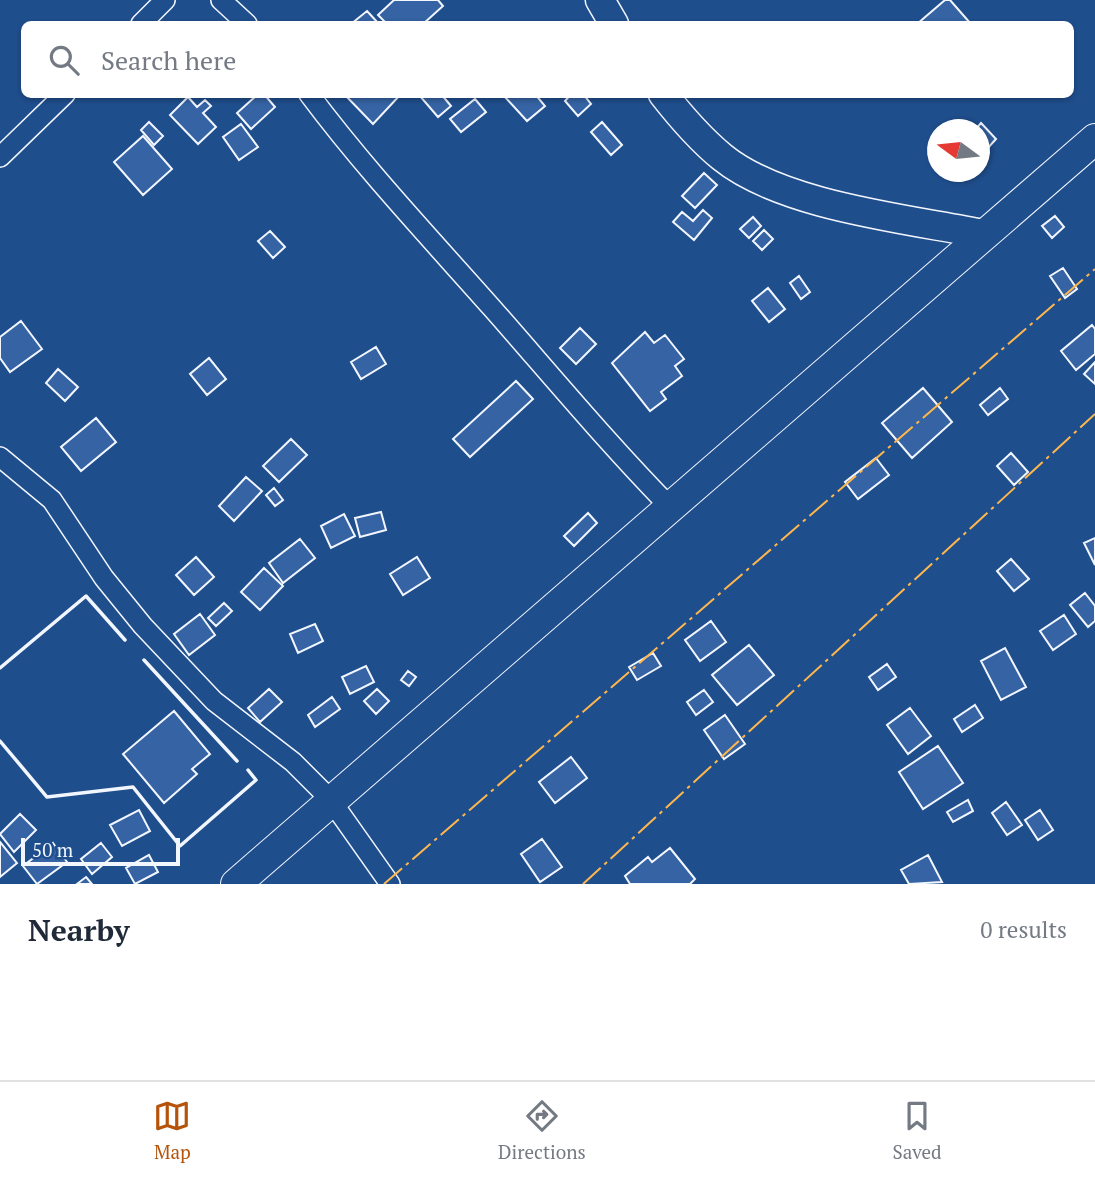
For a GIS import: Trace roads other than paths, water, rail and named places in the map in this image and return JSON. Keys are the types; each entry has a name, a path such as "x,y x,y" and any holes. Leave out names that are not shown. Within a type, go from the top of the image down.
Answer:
{"main road":[{"path":"236,884 330,799 672,509 983,234 1095,139"}],"street":[{"path":"144,21 165,0"},
{"path":"221,0 244,21"},
{"path":"600,0 612,21"},
{"path":"0,157 61,98"},
{"path":"312,98 435,246 583,410 618,453 672,509"},
{"path":"666,98 681,118 724,159 775,186 816,201 983,234"},
{"path":"3,464 52,500 104,578 161,645 214,701 293,762 330,799 390,884"}]}
